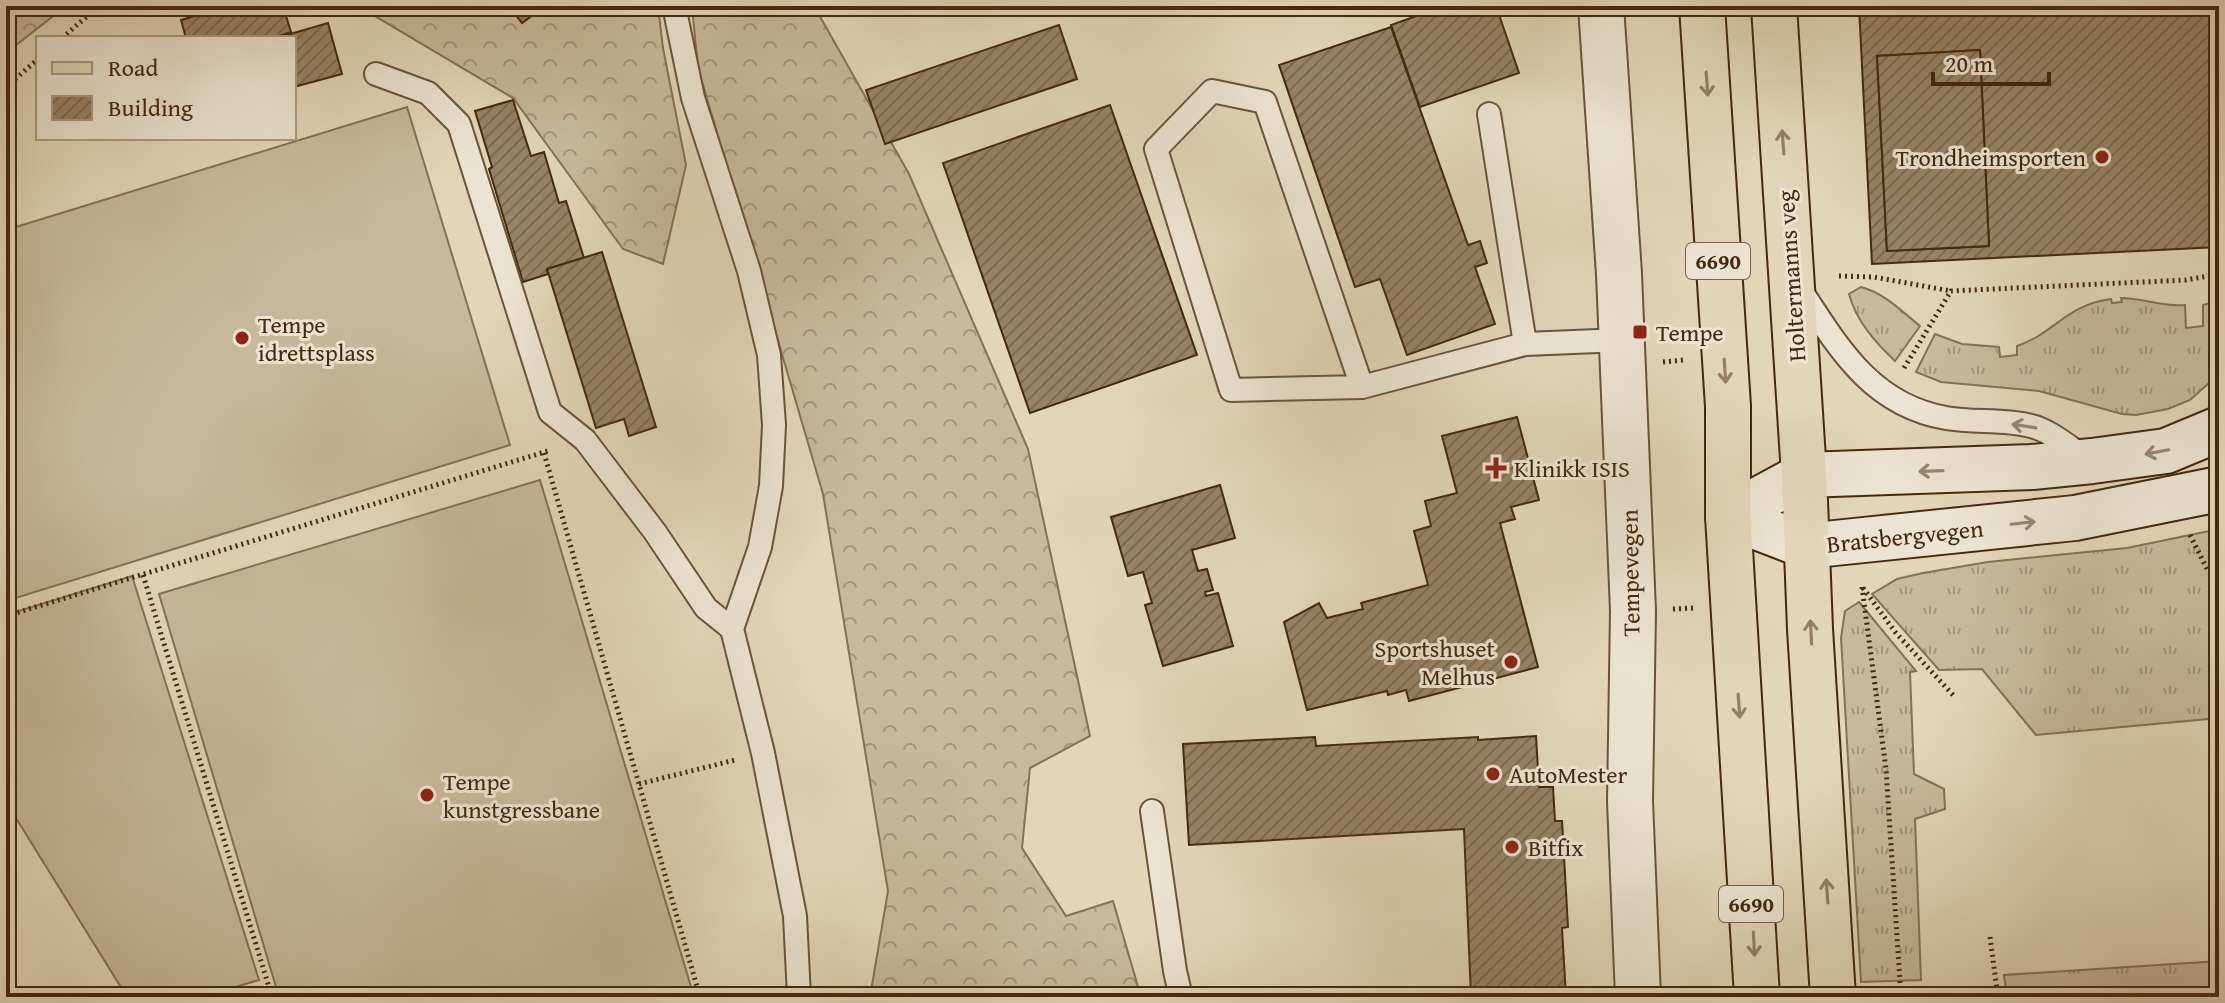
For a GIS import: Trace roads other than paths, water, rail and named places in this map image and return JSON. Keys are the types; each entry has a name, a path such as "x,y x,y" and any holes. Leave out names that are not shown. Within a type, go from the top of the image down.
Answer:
{"main road":[{"name":"Tempevegen","path":"1601,6 1637,351 1630,801 1638,997"},
{"name":"6690","path":"1702,6 1728,406 1728,516 1757,997"},
{"name":"Holtermanns veg","path":"1774,6 1833,997"},
{"path":"1728,516 1804,475 2032,467 2092,461 2166,451 2219,429"},
{"name":"Bratsbergvegen","path":"1728,516 1806,546 2075,518 2219,489"}],"lane":[{"path":"674,6 693,98 749,271 769,355 774,425 771,486 760,547 732,629 763,753 795,916 799,997"},
{"path":"376,74 428,93 459,124 550,412 585,440 655,532 706,608 732,629"},
{"path":"1362,387 1265,102 1212,91 1156,149 1231,390 1362,387 1525,344 1637,351"},
{"path":"1489,114 1525,344"},
{"path":"1791,275 1854,368 1904,405 1945,418 2033,426 2092,461"},
{"path":"1152,811 1181,997"}],"place":[{"name":"Trondheimsporten","path":"2102,157"},
{"name":"Tempe","path":"1640,332"},
{"name":"Tempe idrettsplass","path":"242,338"},
{"name":"Klinikk ISIS","path":"1496,468"},
{"name":"Sportshuset Melhus","path":"1511,662"},
{"name":"AutoMester","path":"1493,774"},
{"name":"Tempe kunstgressbane","path":"427,795"},
{"name":"Bitfix","path":"1512,847"}]}
